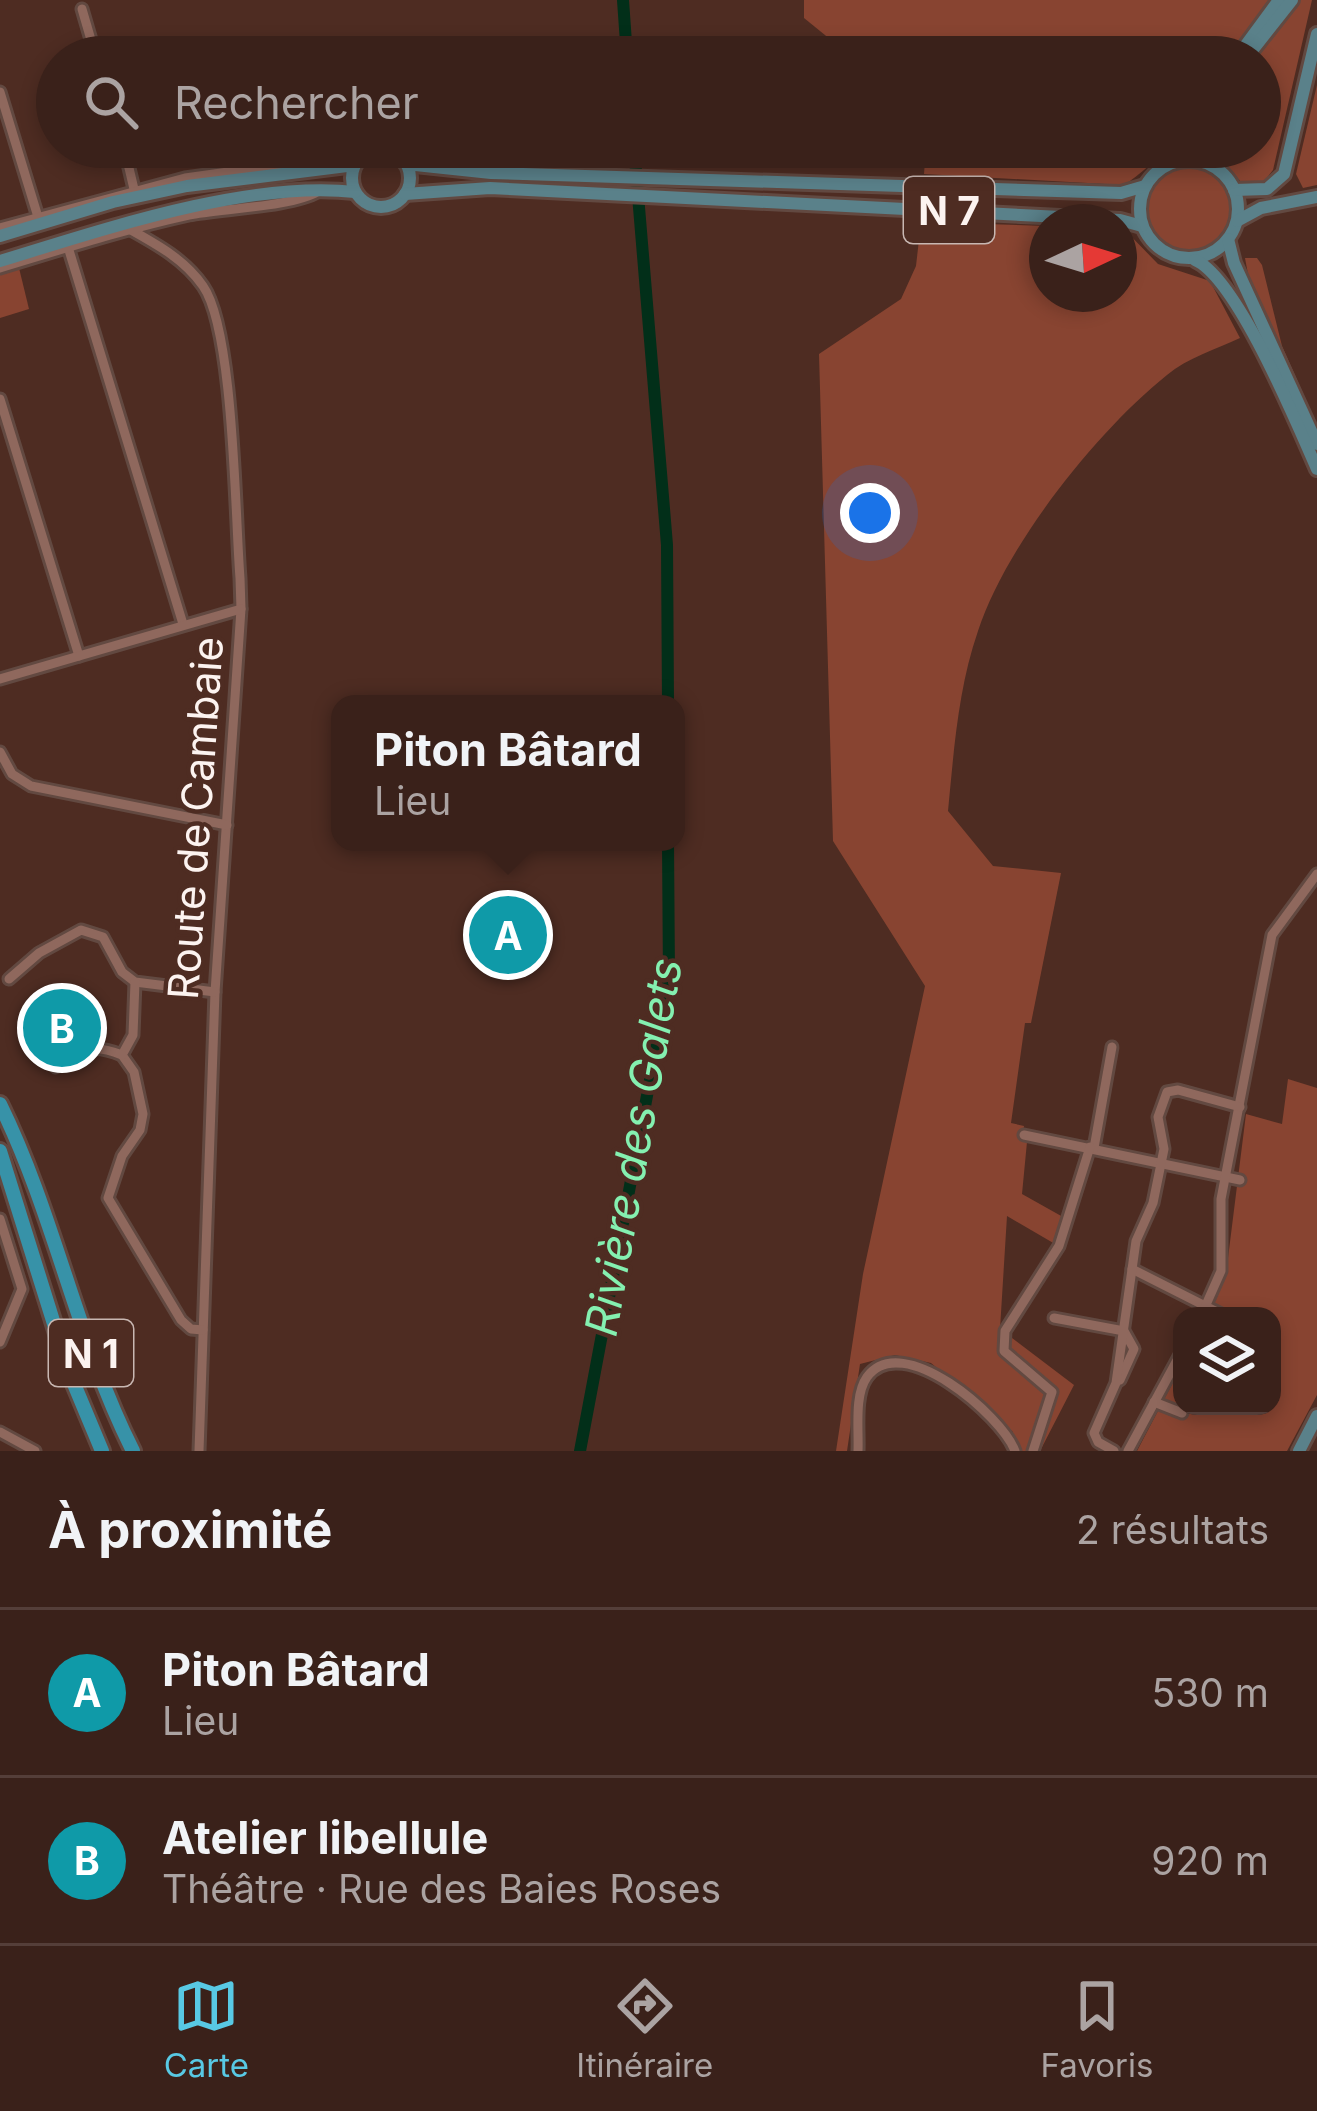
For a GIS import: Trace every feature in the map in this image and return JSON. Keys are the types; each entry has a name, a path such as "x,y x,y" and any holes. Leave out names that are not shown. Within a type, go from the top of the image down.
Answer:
{"highway":[{"name":"N 1","path":"0,1104 100,1379 133,1451"},
{"name":"N 1","path":"0,1151 70,1372 102,1451"}],"main road":[{"path":"1252,36 1279,0"},
{"path":"1264,36 1292,0"},
{"path":"1234,190 1276,185 1287,163 1317,34"},
{"path":"1287,163 1291,188 1312,198"},
{"path":"0,232 158,192 326,168"},
{"path":"355,168 355,192"},
{"path":"405,194 410,178 407,168"},
{"path":"426,168 491,181"},
{"path":"1164,168 1145,186 1139,207 1142,226 1158,249 1212,269 1286,398 1317,469"},
{"path":"1213,168 1220,171"},
{"path":"1193,259 1209,255 1228,239 1237,221 1234,190 1219,168"},
{"path":"0,264 163,214 254,197 355,192 365,202 382,207 405,194 491,181"},
{"name":"N 7","path":"491,181 1121,194 1145,186"},
{"name":"N 7","path":"491,181 1029,215"},
{"path":"1237,221 1261,208 1312,198"},
{"path":"1137,225 1142,226"},
{"path":"1228,239 1234,263 1317,444"},
{"path":"1299,1451 1317,1416"}],"street":[{"path":"82,9 90,36"},
{"path":"0,92 38,217"},
{"path":"129,168 134,189"},
{"path":"0,232 134,189 239,168"},
{"path":"0,264 154,224 253,204 303,200 317,191"},
{"path":"154,224 155,244"},
{"name":"Route de Cambaie","path":"131,230 182,261 216,312 224,359 241,609 215,992 199,1451"},
{"path":"68,247 183,624"},
{"path":"0,399 79,656"},
{"path":"0,680 241,609"},
{"path":"0,752 12,774 31,786 227,824"},
{"path":"1204,1307 1223,1256 1221,1198 1273,935 1317,874"},
{"path":"9,979 39,952 81,930 103,937 122,972 135,982 215,992"},
{"path":"122,1055 133,1035 135,982"},
{"path":"56,1067 86,1046 100,1046 122,1055 134,1072 143,1114 140,1130 122,1156 108,1198 182,1320 191,1330 203,1330"},
{"path":"1033,1451 1052,1392 1004,1351 1005,1330 1059,1246 1092,1148 1112,1047"},
{"path":"1114,1451 1098,1442 1094,1433 1133,1356 1124,1331 1138,1234 1154,1203 1164,1143 1158,1117 1167,1092 1178,1090 1240,1107"},
{"path":"1024,1135 1240,1180"},
{"path":"0,1219 22,1289 0,1342"},
{"path":"1132,1269 1196,1307"},
{"path":"1054,1318 1124,1331"},
{"path":"858,1448 864,1382 875,1370 900,1363 932,1370 1000,1424 1016,1451"},
{"path":"1128,1451 1173,1367"},
{"path":"1154,1402 1173,1409"},
{"path":"0,1432 34,1451"}],"shaded area":[{"path":"804,0 1270,0 1243,36 826,36 804,18"},
{"path":"1299,0 1312,0 1281,135 1281,36 1271,36"},
{"path":"1317,85 1317,185 1303,188 1296,174"},
{"path":"924,168 1147,168 1123,185 924,174"},
{"path":"1170,168 1208,168 1231,192 1235,209 1231,226 1206,251 1189,255 1172,251 1147,226 1143,209 1147,192"},
{"path":"1228,168 1273,168 1262,184 1244,185"},
{"path":"921,222 1029,225 1029,312 1137,312 1137,242 1158,264 1210,281 1240,338 1167,375 1112,427 1057,492 991,598 961,697 948,811 993,866 1061,873 1031,1023 1025,1023 1011,1123 1024,1126 1022,1139 1027,1142 1022,1194 1063,1217 1055,1244 1007,1216 1000,1329 1074,1385 1040,1451 1012,1451 1013,1432 931,1363 895,1355 860,1364 847,1451 836,1451 863,1274 925,986 833,841 819,354 901,299 916,266"},
{"path":"1245,258 1257,258 1262,265 1282,346 1317,425 1317,435 1250,285"},
{"path":"19,268 29,309 0,318 0,274"},
{"path":"1288,1079 1317,1088 1317,1395 1287,1451 1137,1451 1173,1382 1173,1415 1281,1415 1281,1307 1212,1307 1226,1274 1246,1114 1282,1124"}],"waterway":[{"name":"Rivière des Galets","path":"623,0 626,36"},
{"name":"Rivière des Galets","path":"636,168 667,545 668,695"},
{"name":"Rivière des Galets","path":"580,1451 669,979 668,851"}],"place":[{"name":"Piton Bâtard","path":"508,935"},
{"name":"Atelier libellule","path":"62,1028"}]}
